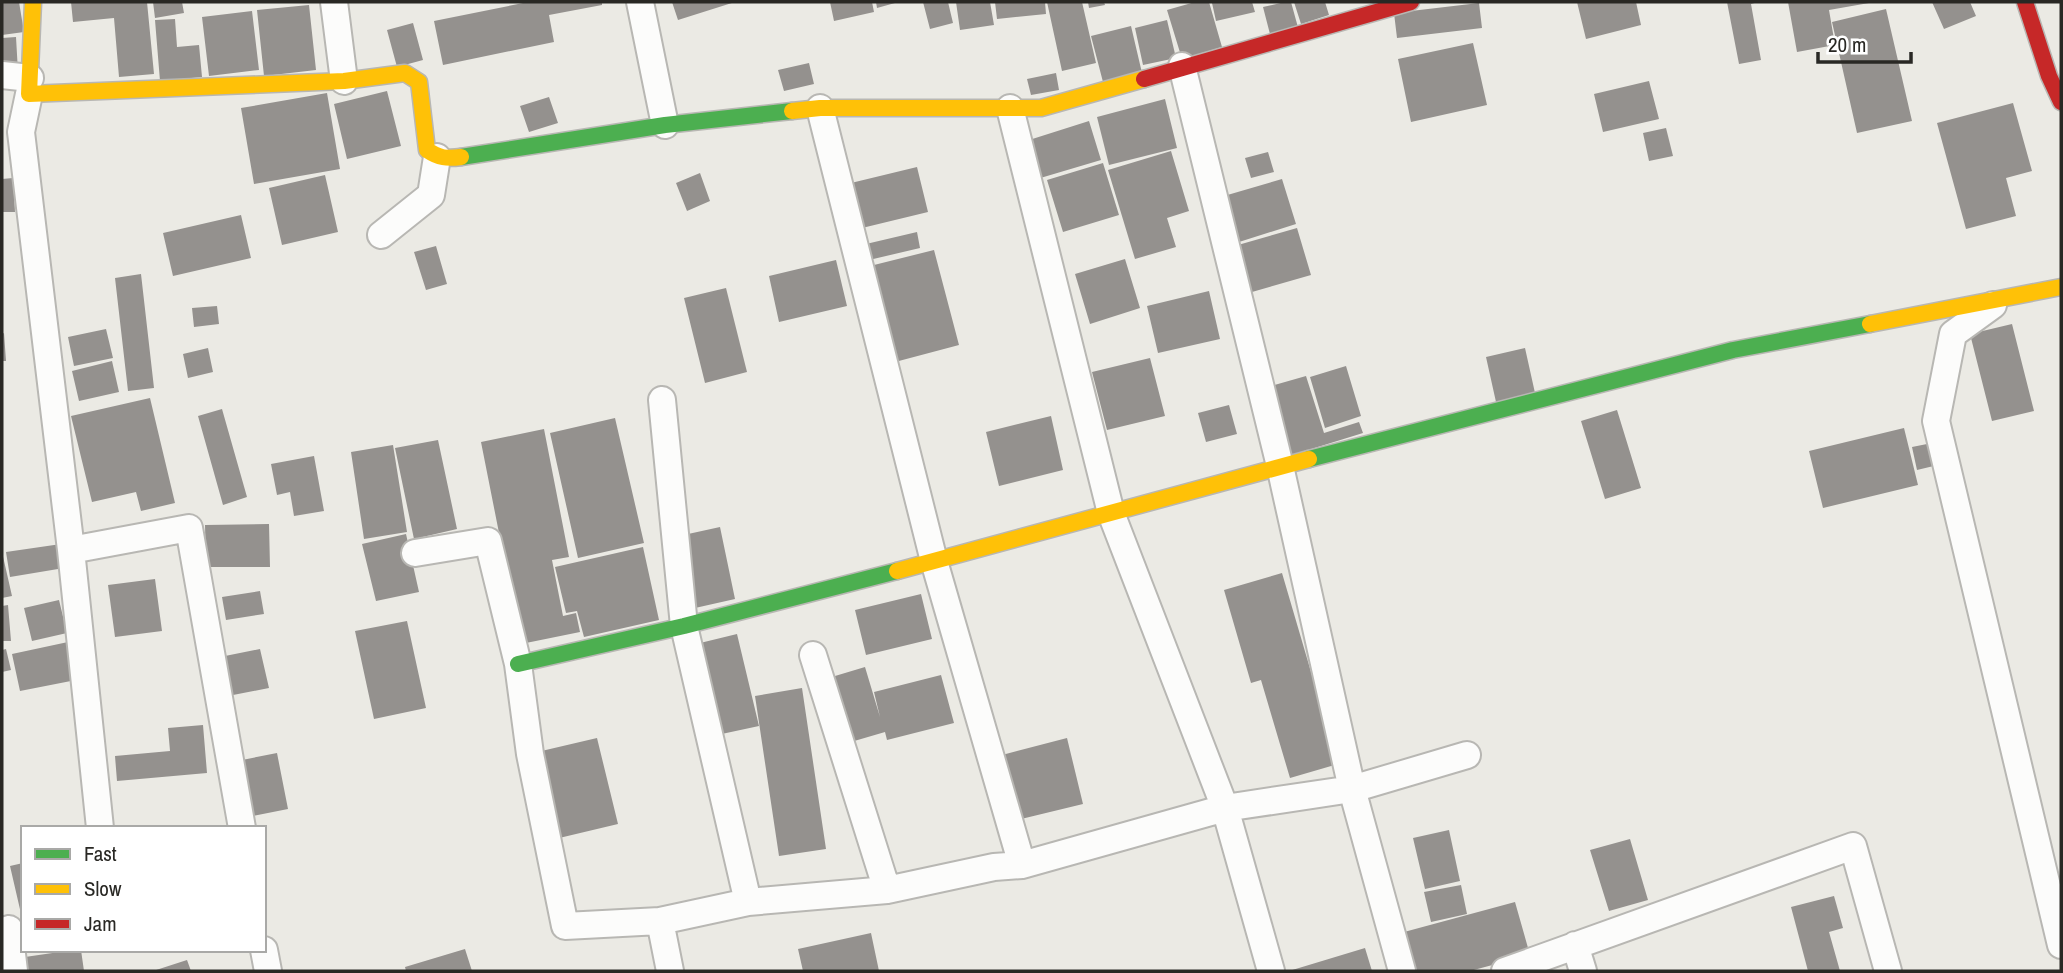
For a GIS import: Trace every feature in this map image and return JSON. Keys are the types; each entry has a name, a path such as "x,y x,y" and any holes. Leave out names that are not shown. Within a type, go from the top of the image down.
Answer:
{"street":[{"path":"33,2 29,86 20,132 71,551 100,826"},
{"path":"334,2 344,81"},
{"path":"640,2 665,125"},
{"path":"2,75 29,86 344,81 405,73 419,82 427,150 437,158 449,159 665,125 820,108 1041,108 1182,66 1343,11 1411,2"},
{"path":"2025,2 2049,76 2061,102"},
{"path":"1182,66 1280,467 1352,789 1402,971"},
{"path":"820,108 934,561 1022,865"},
{"path":"1010,108 1111,513 1225,808 1271,971"},
{"path":"381,234 431,195 437,158"},
{"path":"518,664 684,626 1732,349 2061,287"},
{"path":"2003,298 1953,334 1936,421 2061,945"},
{"path":"662,400 684,626 748,902"},
{"path":"71,551 189,528 242,826"},
{"path":"415,553 488,541 518,664 530,754 565,926 660,921 748,902 887,890 994,867 1022,865 1225,808 1352,789 1467,755"},
{"path":"813,655 887,890"},
{"path":"1505,971 1853,846 1888,971"},
{"path":"660,921 670,971"},
{"path":"11,927 14,971"},
{"path":"1575,945 1583,971"},
{"path":"264,952 268,971"}],"building":[{"path":"2,2 19,2 24,32 2,35"},
{"path":"71,2 147,2 154,74 119,77 114,18 73,22"},
{"path":"153,2 182,2 184,13 155,18"},
{"path":"528,2 602,2 602,5 549,15 554,42 443,65 434,21"},
{"path":"672,2 735,2 678,20"},
{"path":"830,2 872,2 874,12 834,21"},
{"path":"876,2 895,2 895,3 877,8"},
{"path":"923,2 948,2 953,23 930,29"},
{"path":"956,2 990,2 994,25 960,30"},
{"path":"995,2 1045,2 1046,14 997,19"},
{"path":"1047,2 1082,2 1096,63 1062,71"},
{"path":"1088,2 1104,2 1105,5 1089,8"},
{"path":"1195,2 1209,2 1222,47 1182,59 1167,10"},
{"path":"1252,2 1255,12 1216,21 1212,3"},
{"path":"1291,2 1299,31 1271,38 1263,7"},
{"path":"1294,2 1325,2 1329,15 1301,24"},
{"path":"1577,2 1636,2 1641,25 1586,39"},
{"path":"1727,2 1758,2 1751,4 1761,60 1739,64"},
{"path":"1788,2 1869,3 1829,10 1835,45 1797,52"},
{"path":"1932,2 1970,2 1976,16 1944,29"},
{"path":"1479,3 1482,28 1397,38 1394,13"},
{"path":"309,5 316,70 264,76 257,10"},
{"path":"1886,9 1912,121 1857,133 1832,22"},
{"path":"252,11 259,70 209,76 202,17"},
{"path":"175,19 177,47 199,45 202,77 160,81 155,20"},
{"path":"1167,20 1176,58 1143,65 1135,28"},
{"path":"413,23 423,60 397,67 387,30"},
{"path":"1131,26 1142,73 1103,82 1091,36"},
{"path":"16,37 18,72 2,73 2,38"},
{"path":"1473,43 1487,105 1411,122 1398,59"},
{"path":"809,63 814,84 784,91 778,70"},
{"path":"1056,73 1059,90 1031,95 1027,79"},
{"path":"1649,81 1659,119 1603,132 1594,94"},
{"path":"387,91 401,146 347,159 334,104"},
{"path":"327,93 340,169 254,184 241,108"},
{"path":"549,97 558,123 529,132 520,106"},
{"path":"1165,99 1177,148 1109,165 1097,117"},
{"path":"2013,103 2032,171 2006,178 2016,216 1966,229 1937,123"},
{"path":"1089,121 1101,160 1037,179 1026,141"},
{"path":"1666,128 1673,156 1649,161 1643,133"},
{"path":"1171,151 1189,211 1167,218 1176,247 1135,259 1108,170"},
{"path":"1268,152 1274,172 1251,178 1245,158"},
{"path":"1103,163 1119,215 1063,232 1047,180"},
{"path":"917,167 928,212 862,228 851,183"},
{"path":"700,173 710,201 687,211 676,183"},
{"path":"325,175 338,232 282,245 269,188"},
{"path":"13,178 15,212 2,212 2,179"},
{"path":"1282,179 1296,224 1239,242 1224,196"},
{"path":"241,215 251,258 173,276 163,233"},
{"path":"1297,228 1311,275 1252,292 1238,245"},
{"path":"917,232 920,248 869,260 866,244"},
{"path":"436,246 447,284 426,290 414,252"},
{"path":"934,250 959,345 895,362 870,266"},
{"path":"1125,259 1140,308 1090,324 1075,274"},
{"path":"836,260 847,306 779,322 769,276"},
{"path":"141,274 154,388 128,391 115,278"},
{"path":"726,288 747,372 705,383 684,298"},
{"path":"1209,291 1220,339 1158,353 1147,306"},
{"path":"217,306 219,324 194,327 192,308"},
{"path":"2012,324 2034,411 1992,421 1970,334"},
{"path":"106,329 113,358 74,366 68,337"},
{"path":"4,333 6,361 2,361 2,334"},
{"path":"208,348 213,372 188,378 183,354"},
{"path":"1525,348 1535,393 1496,402 1486,357"},
{"path":"1150,358 1165,416 1107,430 1092,372"},
{"path":"112,361 119,392 79,401 72,371"},
{"path":"1346,366 1361,416 1325,428 1310,377"},
{"path":"1306,376 1324,433 1359,422 1363,433 1292,455 1271,386"},
{"path":"150,398 175,503 141,511 136,492 92,502 71,416"},
{"path":"1229,405 1237,434 1206,442 1198,413"},
{"path":"222,409 247,497 223,505 198,416"},
{"path":"1617,410 1641,488 1605,499 1581,421"},
{"path":"1051,416 1063,470 999,486 986,432"},
{"path":"615,418 644,543 578,558 550,433"},
{"path":"1904,428 1918,485 1823,508 1809,451"},
{"path":"544,429 569,557 552,560 563,616 576,613 580,632 521,644 481,442"},
{"path":"438,440 457,529 414,539 395,448"},
{"path":"1937,442 1942,464 1917,470 1912,447"},
{"path":"393,445 407,532 364,539 351,452"},
{"path":"314,456 324,511 294,516 290,492 277,495 271,464"},
{"path":"269,524 270,567 206,567 205,525"},
{"path":"720,527 735,599 695,608 679,536"},
{"path":"406,534 419,592 376,601 362,544"},
{"path":"61,544 64,568 10,577 6,552"},
{"path":"643,547 659,620 584,637 577,611 566,613 555,567"},
{"path":"2,552 12,596 2,598"},
{"path":"1282,573 1338,764 1290,778 1261,680 1251,683 1224,590"},
{"path":"155,579 162,631 115,637 108,585"},
{"path":"260,591 264,614 226,620 222,597"},
{"path":"921,594 932,639 866,655 855,610"},
{"path":"59,600 67,633 32,641 24,608"},
{"path":"8,605 11,641 2,641 2,606"},
{"path":"407,621 426,708 374,719 355,631"},
{"path":"737,634 759,726 717,735 696,644"},
{"path":"68,642 76,680 20,691 12,654"},
{"path":"6,649 11,670 2,672 2,650"},
{"path":"260,649 269,688 233,695 225,656"},
{"path":"865,667 880,717 874,692 941,675 954,723 887,740 885,732 844,744 825,679"},
{"path":"802,688 826,849 779,856 755,696"},
{"path":"203,725 207,773 117,781 115,756 170,751 168,728"},
{"path":"597,738 618,824 555,839 533,753"},
{"path":"1067,738 1083,804 1017,820 1002,755"},
{"path":"277,753 288,809 243,818 232,762"},
{"path":"1449,830 1460,881 1425,889 1413,838"},
{"path":"1630,839 1648,900 1609,911 1590,850"},
{"path":"21,863 21,914 10,866"},
{"path":"1461,885 1467,914 1431,922 1424,892"},
{"path":"1834,896 1843,928 1829,932 1840,971 1808,971 1791,907"},
{"path":"1515,902 1530,955 1470,971 1403,971 1393,935"},
{"path":"871,933 879,971 803,971 798,949"},
{"path":"1365,948 1372,971 1289,971"},
{"path":"465,949 472,971 406,971 405,967"},
{"path":"81,952 84,971 27,971 25,957"},
{"path":"187,960 191,971 153,971"}],"traffic: fast":[{"path":"461,157 665,125 792,111"},
{"path":"1309,459 1733,350 1870,324"},
{"path":"518,664 684,626 897,571"}],"traffic: slow":[{"path":"33,2 29,94 344,81 405,73 419,82 427,150 443,157 461,157"},
{"path":"792,111 820,108 1041,108 1144,79"},
{"path":"1870,324 2061,287"},
{"path":"897,571 1309,459"}],"traffic: jam":[{"path":"1144,79 1411,2"},
{"path":"2025,2 2049,76 2061,102"}]}
